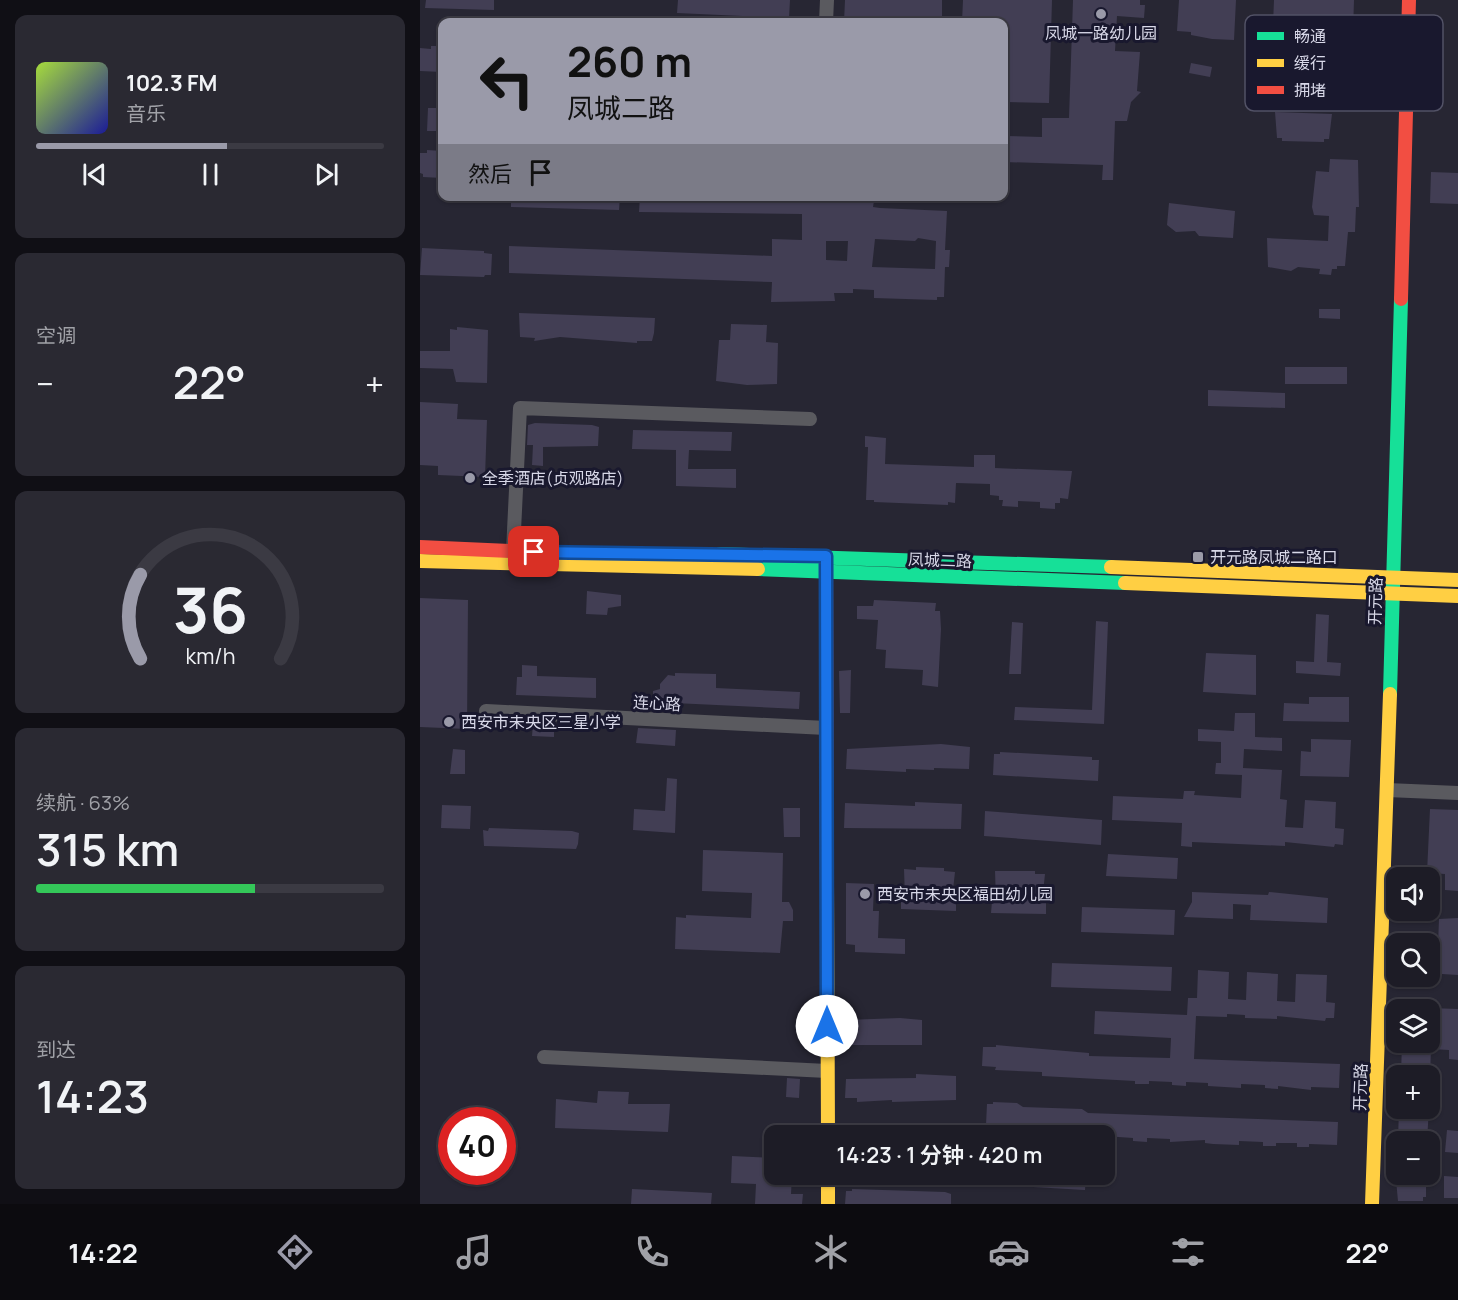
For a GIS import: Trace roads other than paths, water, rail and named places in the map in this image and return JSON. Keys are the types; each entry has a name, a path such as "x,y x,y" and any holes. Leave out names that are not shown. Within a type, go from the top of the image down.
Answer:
{"main road":[{"name":"开元路","path":"1409,0 1409,15"},
{"name":"开元路","path":"1372,1204 1387,789 1406,111"},
{"name":"凤城二路","path":"420,547 513,551 826,556 1458,580"},
{"path":"826,556 828,1125"},
{"name":"凤城二路","path":"420,561 671,566 1458,596"},
{"path":"828,1185 828,1204"}],"street":[{"path":"826,18 827,0"},
{"path":"513,551 520,408 810,419"},
{"name":"连心路","path":"486,711 826,728"},
{"path":"1387,789 1458,793"},
{"path":"544,1057 827,1071"}],"place":[{"name":"凤城一路幼儿园","path":"1101,14"},
{"name":"全季酒店(贞观路店)","path":"470,478"},
{"name":"开元路凤城二路口","path":"1198,557"},
{"name":"西安市未央区三星小学","path":"449,722"},
{"name":"西安市未央区福田幼儿园","path":"865,894"}]}
